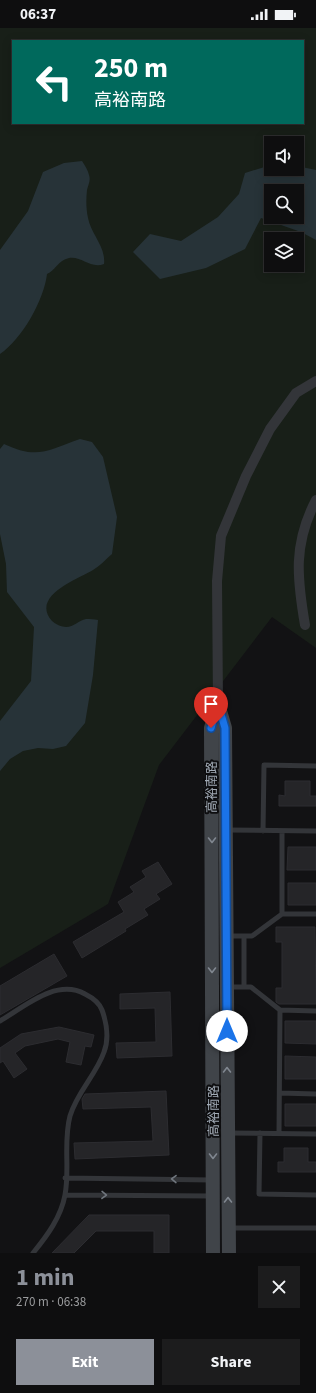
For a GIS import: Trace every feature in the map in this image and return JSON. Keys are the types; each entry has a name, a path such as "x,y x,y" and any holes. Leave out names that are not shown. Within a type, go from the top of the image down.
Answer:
{"street":[{"path":"218,704 217,581 221,536 246,476 270,429 296,393 316,381"},
{"path":"305,625 299,588 298,566 300,542 316,500"},
{"name":"高裕南路","path":"218,704 225,728 228,1253"},
{"name":"高裕南路","path":"213,1253 211,728 218,704"}],"lane":[{"path":"263,831 264,765 316,766"},
{"path":"226,830 316,831"},
{"path":"282,831 282,914"},
{"path":"226,936 252,936 282,914 316,914"},
{"path":"244,936 244,987"},
{"path":"227,987 252,988 280,1010 316,1011"},
{"path":"0,1022 45,995 60,990 82,992 100,1005 106,1027 105,1050 99,1065 81,1090 70,1117 67,1132 65,1195 58,1216 47,1236 33,1253"},
{"path":"279,1133 280,1010"},
{"path":"280,1093 316,1094"},
{"path":"228,1133 316,1134"},
{"path":"260,1133 259,1194 316,1195"},
{"path":"66,1178 213,1180"},
{"path":"65,1195 213,1196"},
{"path":"228,1228 316,1228"}],"shaded area":[{"path":"0,28 316,28 316,648 272,617 159,765 108,904 0,968"},
{"path":"82,161 90,177 86,197 88,218 92,230 101,246 104,264 94,265 74,258 65,259 59,263 50,273 47,274 37,307 24,329 0,354 0,250 28,211 43,172 64,163"},
{"path":"264,167 264,176 304,176 304,167 316,170 316,240 304,234 304,232 278,224 304,224 304,184 264,184 264,219 261,218 245,249 206,268 160,279 133,252 150,234 181,241 218,217 239,194 245,173"},
{"path":"80,439 92,442 103,457 117,517 112,554 96,568 68,584 51,596 47,604 47,612 53,622 64,627 72,626 86,619 98,620 93,675 85,723 66,746 53,749 38,748 23,751 10,759 0,771 0,721 31,681 34,627 7,592 6,564 0,534 0,449 4,444 26,452 43,452"}],"building":[{"path":"285,781 310,781 310,796 316,796 316,806 279,806 279,795 285,796"},
{"path":"288,847 316,847 316,870 287,870"},
{"path":"158,862 172,884 156,894 160,899 144,909 148,915 125,929 126,931 82,958 73,942 124,912 118,902 134,892 130,887 146,877 142,871"},
{"path":"288,883 316,883 316,905 288,905"},
{"path":"276,927 315,927 316,1004 279,1004 276,1002 276,988 282,988 282,942 276,942"},
{"path":"54,954 67,976 0,1015 0,986"},
{"path":"170,992 172,1056 117,1058 116,1043 156,1042 155,1008 120,1009 120,994"},
{"path":"285,1021 316,1021 316,1044 285,1043"},
{"path":"59,1027 94,1035 91,1047 85,1046 81,1065 66,1062 70,1042 58,1039 25,1046 15,1053 27,1069 14,1078 3,1061 0,1063 0,1048 21,1034"},
{"path":"285,1056 316,1057 316,1079 285,1079"},
{"path":"166,1091 169,1155 75,1159 74,1143 153,1141 151,1107 83,1109 82,1099 85,1094"},
{"path":"285,1104 316,1104 316,1126 285,1126"},
{"path":"284,1148 308,1148 308,1162 316,1162 316,1172 278,1172 278,1162 284,1162"},
{"path":"89,1215 169,1215 169,1253 154,1253 154,1231 96,1231 74,1253 52,1253"}],"route":[{"path":"211,728 218,704 225,728 227,1031"}]}
